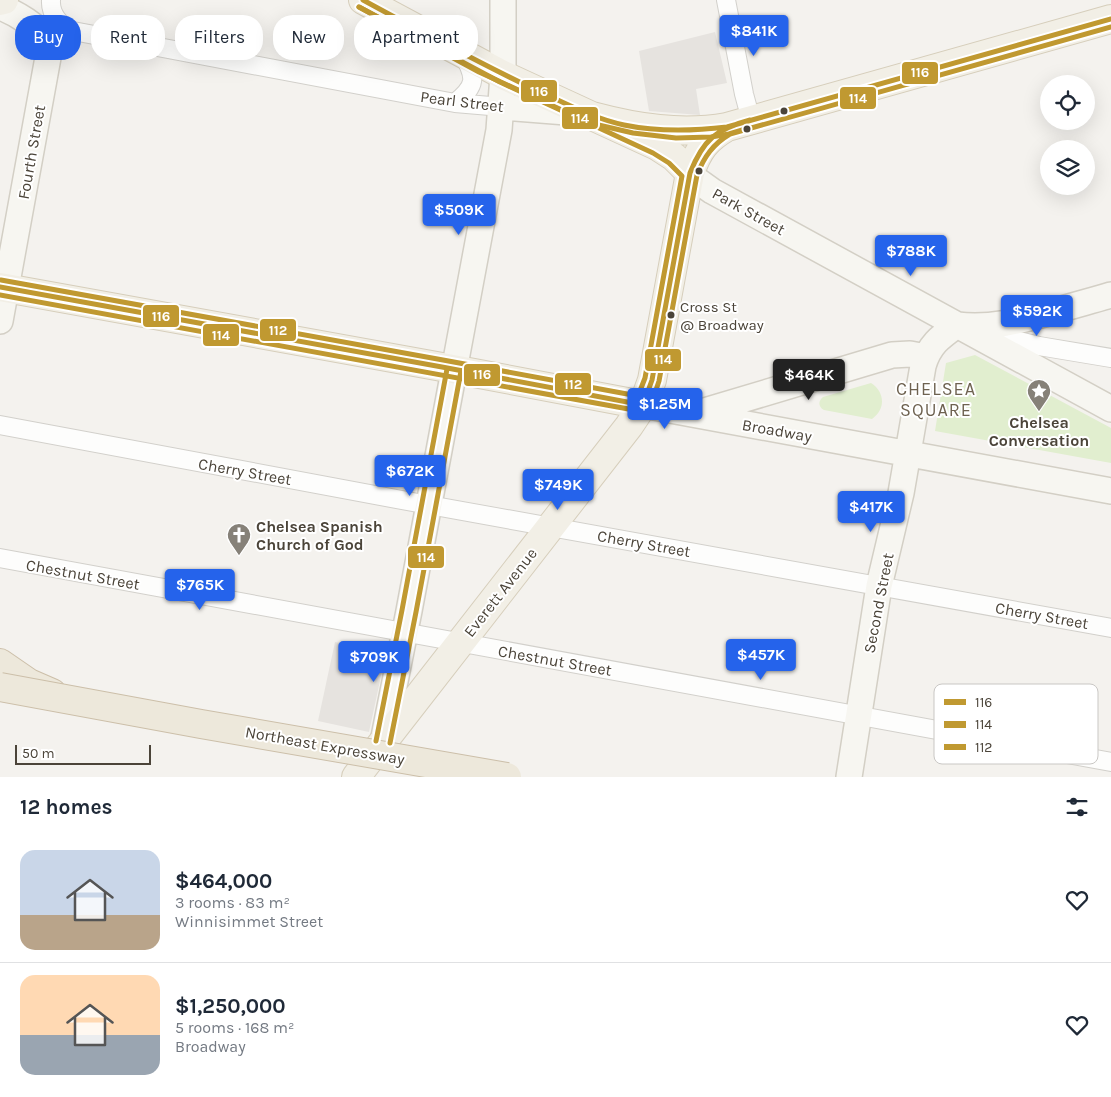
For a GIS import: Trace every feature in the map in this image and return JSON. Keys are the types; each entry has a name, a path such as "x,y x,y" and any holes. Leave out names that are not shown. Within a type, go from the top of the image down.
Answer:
{"highway":[{"path":"0,663 28,683 43,690 58,696 87,703"},
{"name":"Northeast Expressway","path":"0,687 503,777"},
{"name":"Northeast Expressway","path":"0,687 507,777"}],"main road":[{"name":"Park Street","path":"363,0 391,15"},
{"name":"Pearl Street","path":"592,116 662,130 698,130 739,123 1111,19"},
{"name":"Park Street","path":"474,60 657,146 674,157 690,173"},
{"name":"Everett Avenue","path":"356,777 643,406 652,380 690,173 702,148 715,134 739,123"},
{"name":"Broadway","path":"3,288 643,406"}],"street":[{"path":"51,0 54,15"},
{"path":"383,742 500,130 504,0"},
{"path":"726,0 744,94 739,123"},
{"path":"0,7 16,15"},
{"name":"Pearl Street","path":"81,33 455,103 557,110 592,116"},
{"name":"Fourth Street","path":"0,321 3,288 48,60"},
{"path":"455,103 472,86 472,71 466,60"},
{"name":"Park Street","path":"690,173 712,191 1111,409"},
{"path":"957,325 973,327 1016,322 1111,295"},
{"path":"957,325 1020,342 1111,358"},
{"name":"Second Street","path":"849,777 879,586 902,493 926,357 941,336 957,325"},
{"path":"693,415 892,355 910,354 926,357"},
{"name":"Broadway","path":"643,406 1111,490"},
{"name":"Cherry Street","path":"0,425 429,505 1111,628"},
{"name":"Chestnut Street","path":"0,558 934,730"},
{"name":"Chestnut Street","path":"1098,760 1111,762"}],"green space":[{"path":"975,355 1111,428 1111,463 935,431 946,363"},
{"path":"871,383 879,391 882,401 880,410 872,419 824,410 819,404 823,397"}],"shaded area":[{"path":"715,32 727,83 696,89 700,115 649,111 639,51"},
{"path":"335,642 386,653 369,732 318,721"}],"transit line":[{"name":"116","path":"363,0 427,35 568,105 624,125 676,130 727,127 1111,19"},
{"name":"114","path":"359,7 479,72 590,123 633,133 676,138 711,137 749,128"},
{"name":"112","path":"1,280 638,396 645,378 682,176 669,163 653,153 500,82 359,7"},
{"name":"114","path":"0,295 645,412 650,408 659,381 697,175 706,157 719,142 730,134 1111,27"},
{"name":"116","path":"643,405 652,380 690,173 700,152 712,138 728,127 750,120"},
{"name":"116","path":"0,287 643,405"},
{"name":"112","path":"376,741 447,369"},
{"name":"114","path":"390,743 461,371"}],"place":[{"name":"Cross St @ Broadway","path":"671,315"},
{"name":"Chelsea Conversation","path":"1039,412"},
{"name":"Chelsea Spanish Church of God","path":"239,556"}],"district":[{"name":"CHELSEA SQUARE","path":"936,399"}]}
